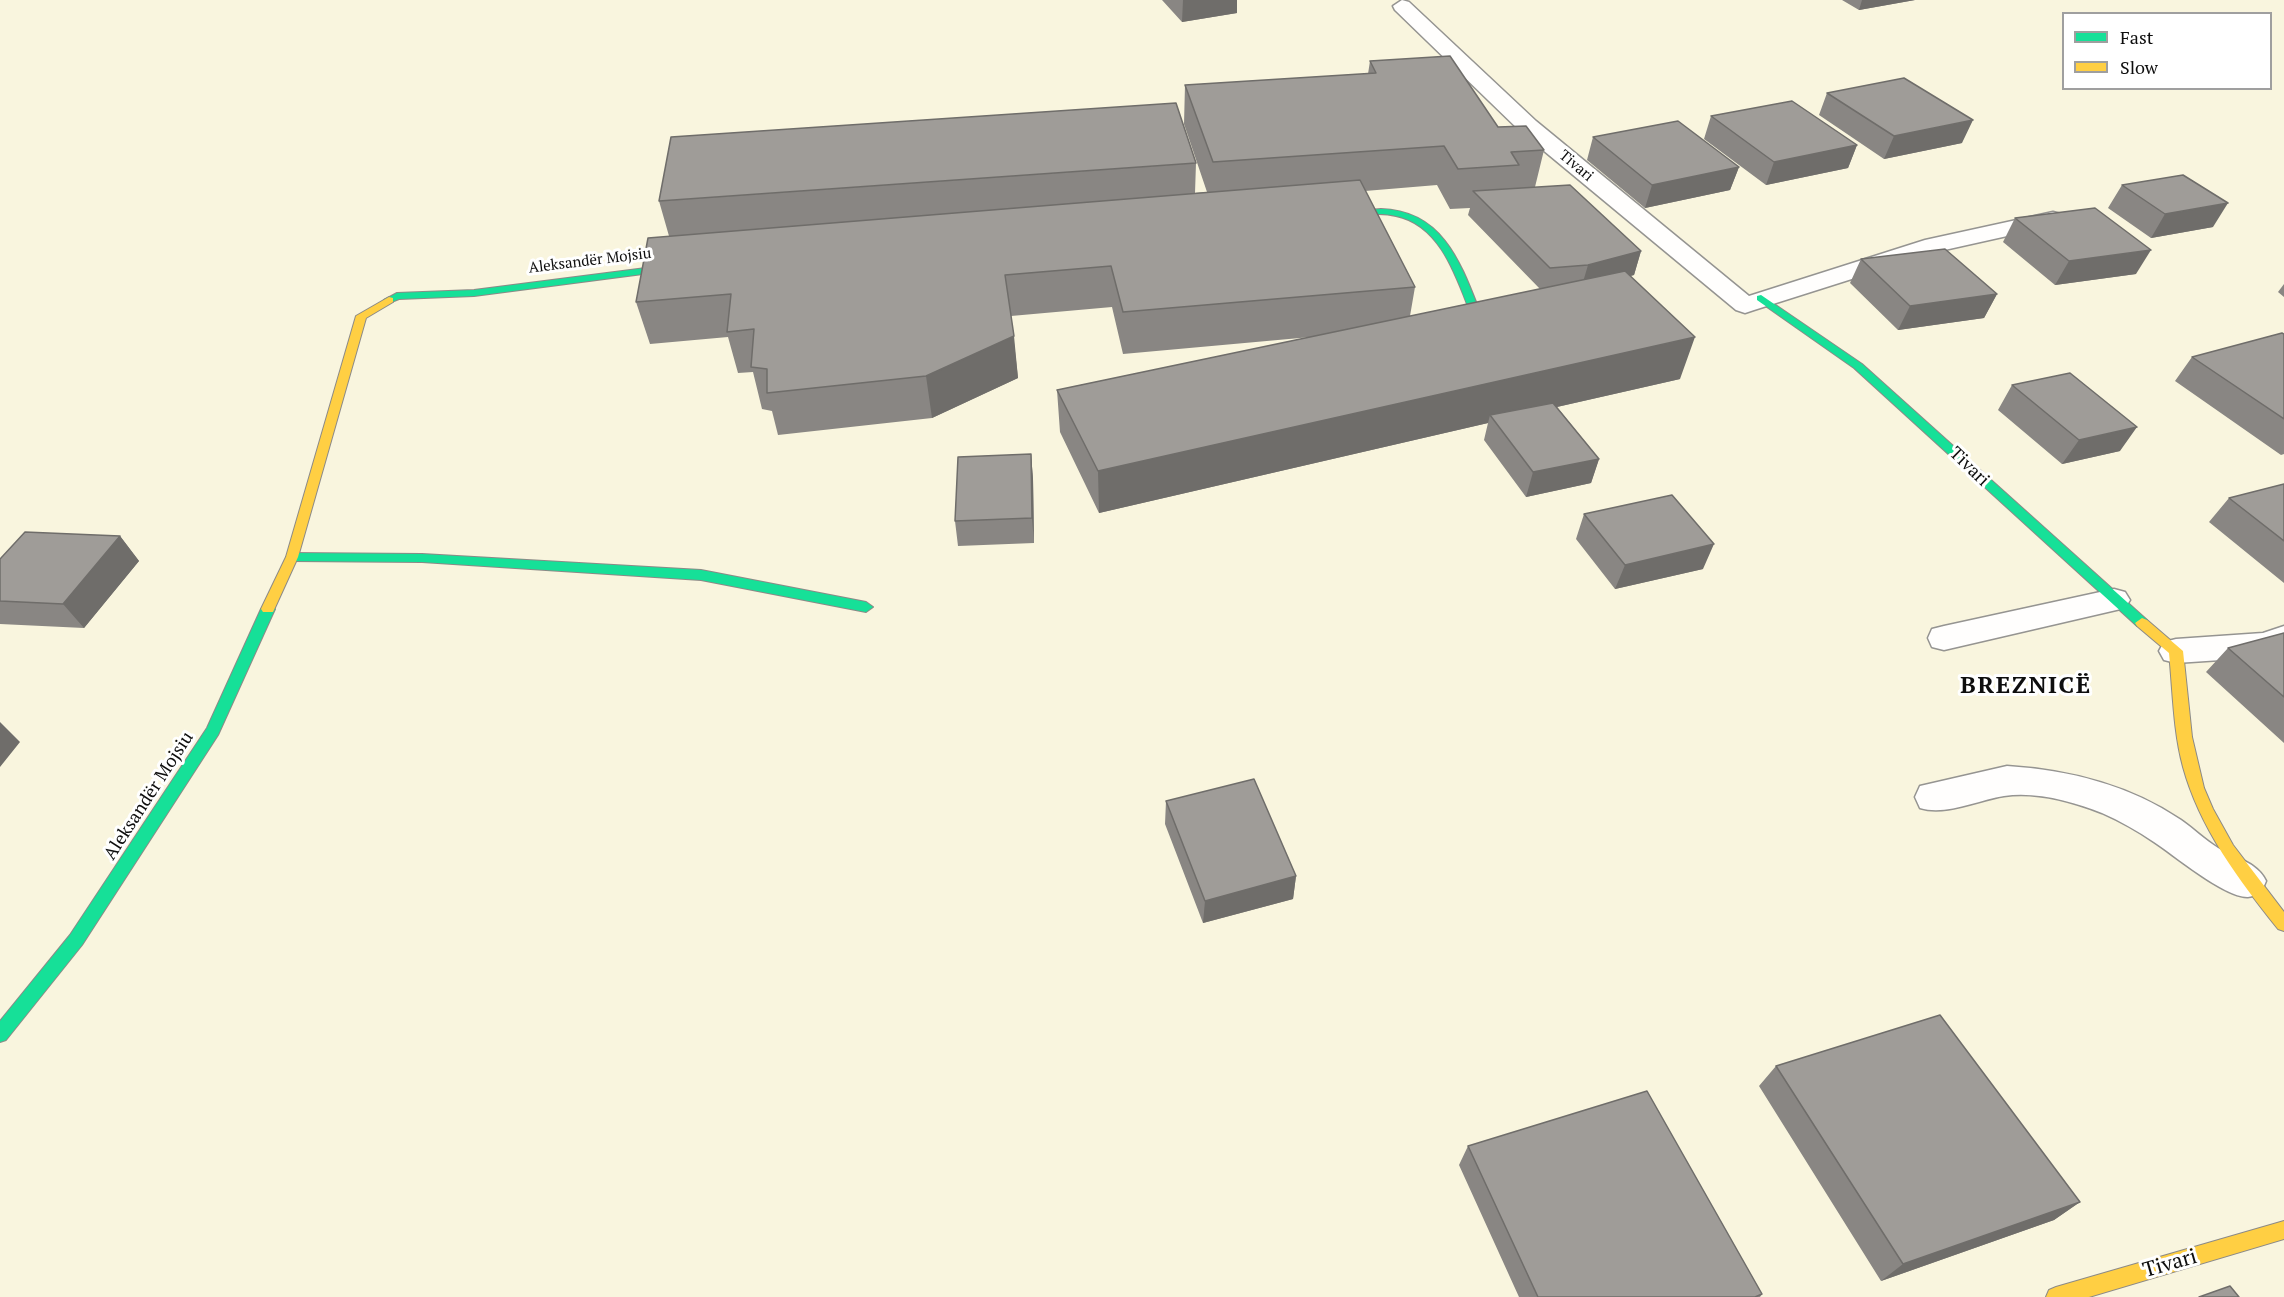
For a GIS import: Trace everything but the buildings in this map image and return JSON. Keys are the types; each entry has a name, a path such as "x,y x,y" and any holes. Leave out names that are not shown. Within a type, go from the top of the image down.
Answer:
{"street":[{"name":"Tivari","path":"1402,6 1528,126 1745,304 1893,260 1933,244 2071,215"},
{"path":"1321,216 1380,212 1418,219 1433,230 1438,238 1481,327"},
{"name":"Aleksandër Mojsiu","path":"0,1034 76,940 213,731 292,557 361,316 397,296 474,293 695,264"},
{"name":"Tivari","path":"1761,298 1866,373 2114,600 2176,651"},
{"path":"292,557 422,558 701,574 866,607"},
{"path":"1944,638 2114,600"},
{"path":"2284,638 2266,645 2176,651 2188,753 2203,802 2220,837 2247,881 2284,924"},
{"path":"1933,797 2007,782 2045,783 2086,791 2128,808 2168,831 2205,860 2247,881"},
{"name":"Tivari","path":"2056,1297 2284,1230"}],"shaded area":[{"path":"0,0 2284,0 2284,1297 0,1297"}],"traffic: fast":[{"path":"1332,216 1372,212 1397,213 1415,219 1429,229 1451,258 1481,327"},
{"path":"389,300 397,296 474,293 685,266"},
{"path":"1761,298 1858,366 2142,623"},
{"path":"292,557 422,558 701,575 866,607"},
{"path":"0,1034 76,940 213,731 268,609"}],"traffic: slow":[{"path":"268,609 292,557 361,316 389,300"},
{"path":"2142,623 2176,651 2187,752 2197,788 2206,809 2228,850 2284,924"},
{"path":"2056,1297 2284,1230"}],"district":[{"name":"BREZNICË","path":"2026,686"}]}
